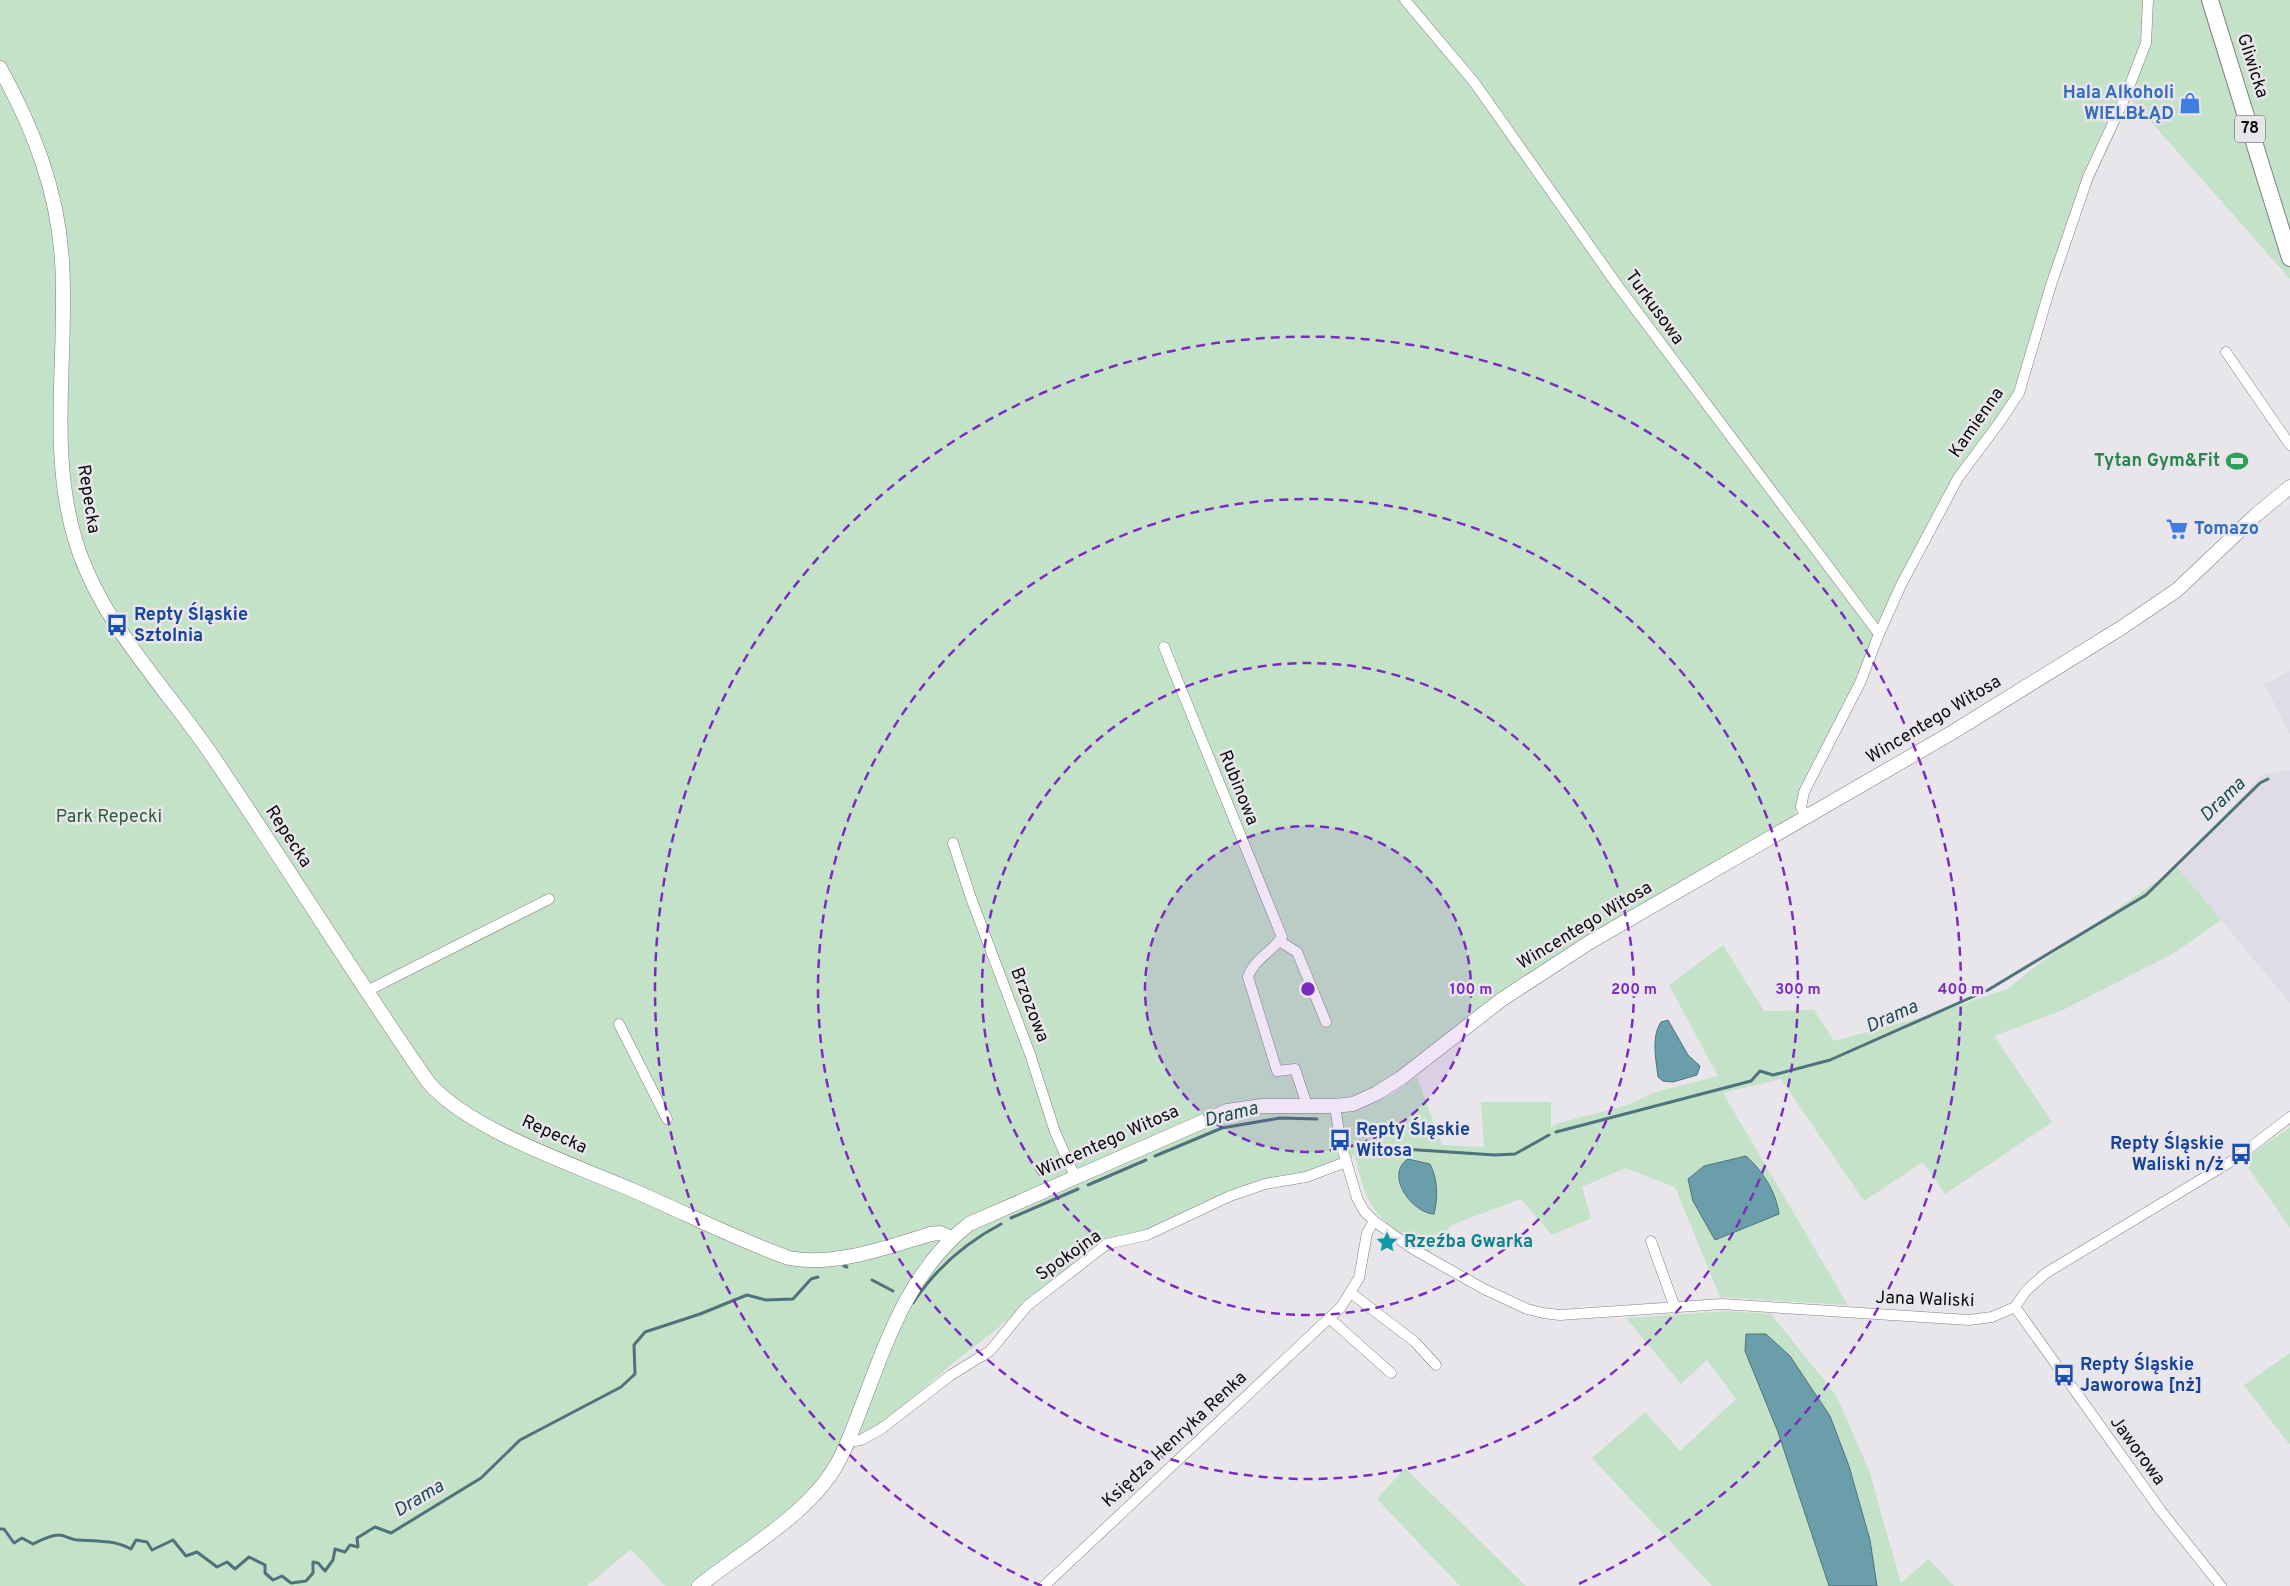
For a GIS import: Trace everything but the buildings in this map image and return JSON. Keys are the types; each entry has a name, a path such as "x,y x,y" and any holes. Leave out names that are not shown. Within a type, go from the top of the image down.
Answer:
{"main road":[{"name":"Gliwicka","path":"2210,0 2290,258"}],"street":[{"name":"Turkusowa","path":"1405,0 1474,82 1618,286 1878,634"},
{"name":"Kamienna","path":"1806,818 1801,807 1804,792 1860,683 1878,634 1901,585 1958,478 1999,423 2018,393 2050,285 2088,177 2126,95 2146,43 2148,0"},
{"name":"Repecka","path":"0,68 33,132 45,166 54,206 62,262 60,395 63,463 69,514 75,540 86,569 117,625 210,752 428,1082 445,1099 465,1113 528,1145 789,1258 811,1261 860,1253 931,1234 940,1233 951,1238"},
{"path":"2226,352 2290,445"},
{"name":"Wincentego Witosa","path":"699,1586 799,1510 829,1476 848,1442 893,1323 912,1288 934,1257 951,1238 969,1224 1227,1111 1262,1106 1335,1106 1353,1104 1377,1094 1401,1078 1501,1000 1570,954 1961,727 2153,608 2201,569 2257,514 2290,487"},
{"name":"Rubinowa","path":"1164,647 1282,937 1279,941"},
{"name":"Brzozowa","path":"953,843 970,898 1030,1054 1055,1132 1074,1172 1079,1175"},
{"path":"367,991 548,899"},
{"path":"1307,1105 1295,1069 1276,1071 1248,977 1251,969 1279,941 1296,952 1326,1022"},
{"path":"619,1024 667,1119"},
{"name":"Jana Waliski","path":"1335,1106 1340,1140 1357,1198 1364,1211 1374,1221 1413,1249 1484,1289 1543,1313 1560,1315 1722,1304 1969,1320 1992,1317 2015,1307"},
{"path":"2015,1307 2026,1290 2046,1273 2235,1159 2290,1117"},
{"name":"Spokojna","path":"848,1442 861,1440 881,1429 951,1375 990,1351 1027,1306 1108,1244 1146,1235 1230,1196 1266,1184 1306,1177 1346,1162"},
{"name":"Księdza Henryka Renka","path":"1044,1586 1329,1318 1351,1293 1359,1278 1367,1234 1374,1221"},
{"path":"1651,1240 1675,1308"},
{"path":"1351,1293 1415,1342 1436,1365"},
{"name":"Jaworowa","path":"2015,1307 2161,1511 2221,1586"},
{"path":"1329,1318 1391,1373"}],"shaded area":[{"path":"2290,671 2290,735 2264,684"},
{"path":"2290,770 2290,1003 2177,867 2262,775"}],"green space":[{"name":"Park Repecki","path":"0,0 2290,0 2290,279 2131,99 2076,217 2024,383 1956,486 1924,543 1869,664 1792,819 1682,885 1395,1077 1383,1100 1417,1077 1442,1145 1484,1147 1481,1102 1551,1102 1551,1128 1556,1124 1627,1105 1656,1092 1718,1076 1669,985 1723,945 1764,1011 1814,1010 1834,1041 1934,1014 2007,989 2037,965 2177,867 2221,920 2174,953 2063,1010 1994,1036 2052,1122 1945,1194 1923,1162 1864,1201 1781,1079 1723,1093 1848,1305 1720,1297 1675,1187 1625,1168 1582,1187 1591,1218 1552,1235 1521,1199 1451,1225 1430,1252 1395,1230 1380,1216 1368,1199 1354,1154 1349,1162 1214,1203 1119,1245 1046,1290 952,1364 866,1437 804,1497 693,1586 665,1586 631,1549 587,1586 0,1586","holes":["1419,1162 1430,1164 1435,1175 1437,1188 1434,1214 1417,1209 1400,1183"]},
{"path":"2290,1127 2290,1228 2243,1160"},
{"path":"1728,1311 1771,1314 1836,1395 1869,1470 1901,1583 1929,1559 1954,1586 1877,1586 1871,1551 1854,1482 1829,1418 1812,1388 1791,1360 1766,1334 1745,1351 1778,1432 1828,1586 1712,1586 1592,1458 1645,1412 1680,1451 1736,1399 1707,1360 1681,1384 1626,1318"},
{"path":"2290,1353 2290,1443 2289,1444 2244,1385"},
{"path":"1405,1468 1526,1586 1460,1586 1377,1499"}],"water":[{"path":"1668,1020 1688,1055 1700,1066 1697,1075 1673,1082 1663,1081 1658,1077 1655,1056 1655,1041 1658,1028 1661,1022"},
{"path":"1746,1156 1768,1182 1779,1214 1715,1240 1693,1201 1688,1179 1704,1166"},
{"path":"1408,1159 1430,1164 1433,1170 1437,1189 1434,1214 1417,1207 1404,1192 1399,1174 1401,1166"},
{"path":"1746,1334 1766,1334 1790,1356 1830,1416 1849,1466 1870,1540 1877,1586 1829,1586 1778,1432 1745,1351"}],"waterway":[{"name":"Drama","path":"1556,1132 1751,1081 1760,1071 1773,1075 1830,1060 1988,990 2146,895 2260,783 2268,779"},
{"name":"Drama","path":"1155,1156 1222,1128 1280,1118 1317,1119"},
{"name":"Drama","path":"1388,1148 1495,1155 1515,1154 1549,1135"},
{"name":"Drama","path":"1088,1185 1146,1160"},
{"name":"Drama","path":"1011,1218 1078,1189"},
{"name":"Drama","path":"913,1303 931,1279 952,1257 975,1239 1001,1224"},
{"name":"Drama","path":"0,1529 4,1529 14,1543 22,1538 33,1544 59,1535 75,1540 112,1542 131,1549 136,1540 147,1542 152,1550 173,1540 186,1556 197,1552 217,1567 227,1562 235,1569 249,1557 265,1565 265,1573 273,1580 282,1576 291,1583 306,1581 313,1573 313,1562 318,1563 325,1571 333,1560 335,1549 345,1552 350,1545 358,1547 357,1538 375,1527 391,1533 481,1478 520,1440 621,1387 635,1374 634,1345 645,1332 700,1314 747,1295 766,1300 793,1299 811,1279 818,1277"},
{"name":"Drama","path":"872,1280 893,1291"}],"place":[{"name":"Hala Alkoholi WIELBŁĄD","path":"2190,103"},
{"name":"Tytan Gym&Fit","path":"2237,461"},
{"name":"Tomazo","path":"2177,529"},
{"name":"Repty Śląskie Sztolnia","path":"117,625"},
{"name":"Repty Śląskie Witosa","path":"1340,1140"},
{"name":"Repty Śląskie Waliski n/ż","path":"2241,1154"},
{"name":"Rzeźba Gwarka","path":"1387,1242"},
{"name":"Repty Śląskie Jaworowa [nż]","path":"2064,1375"}]}
